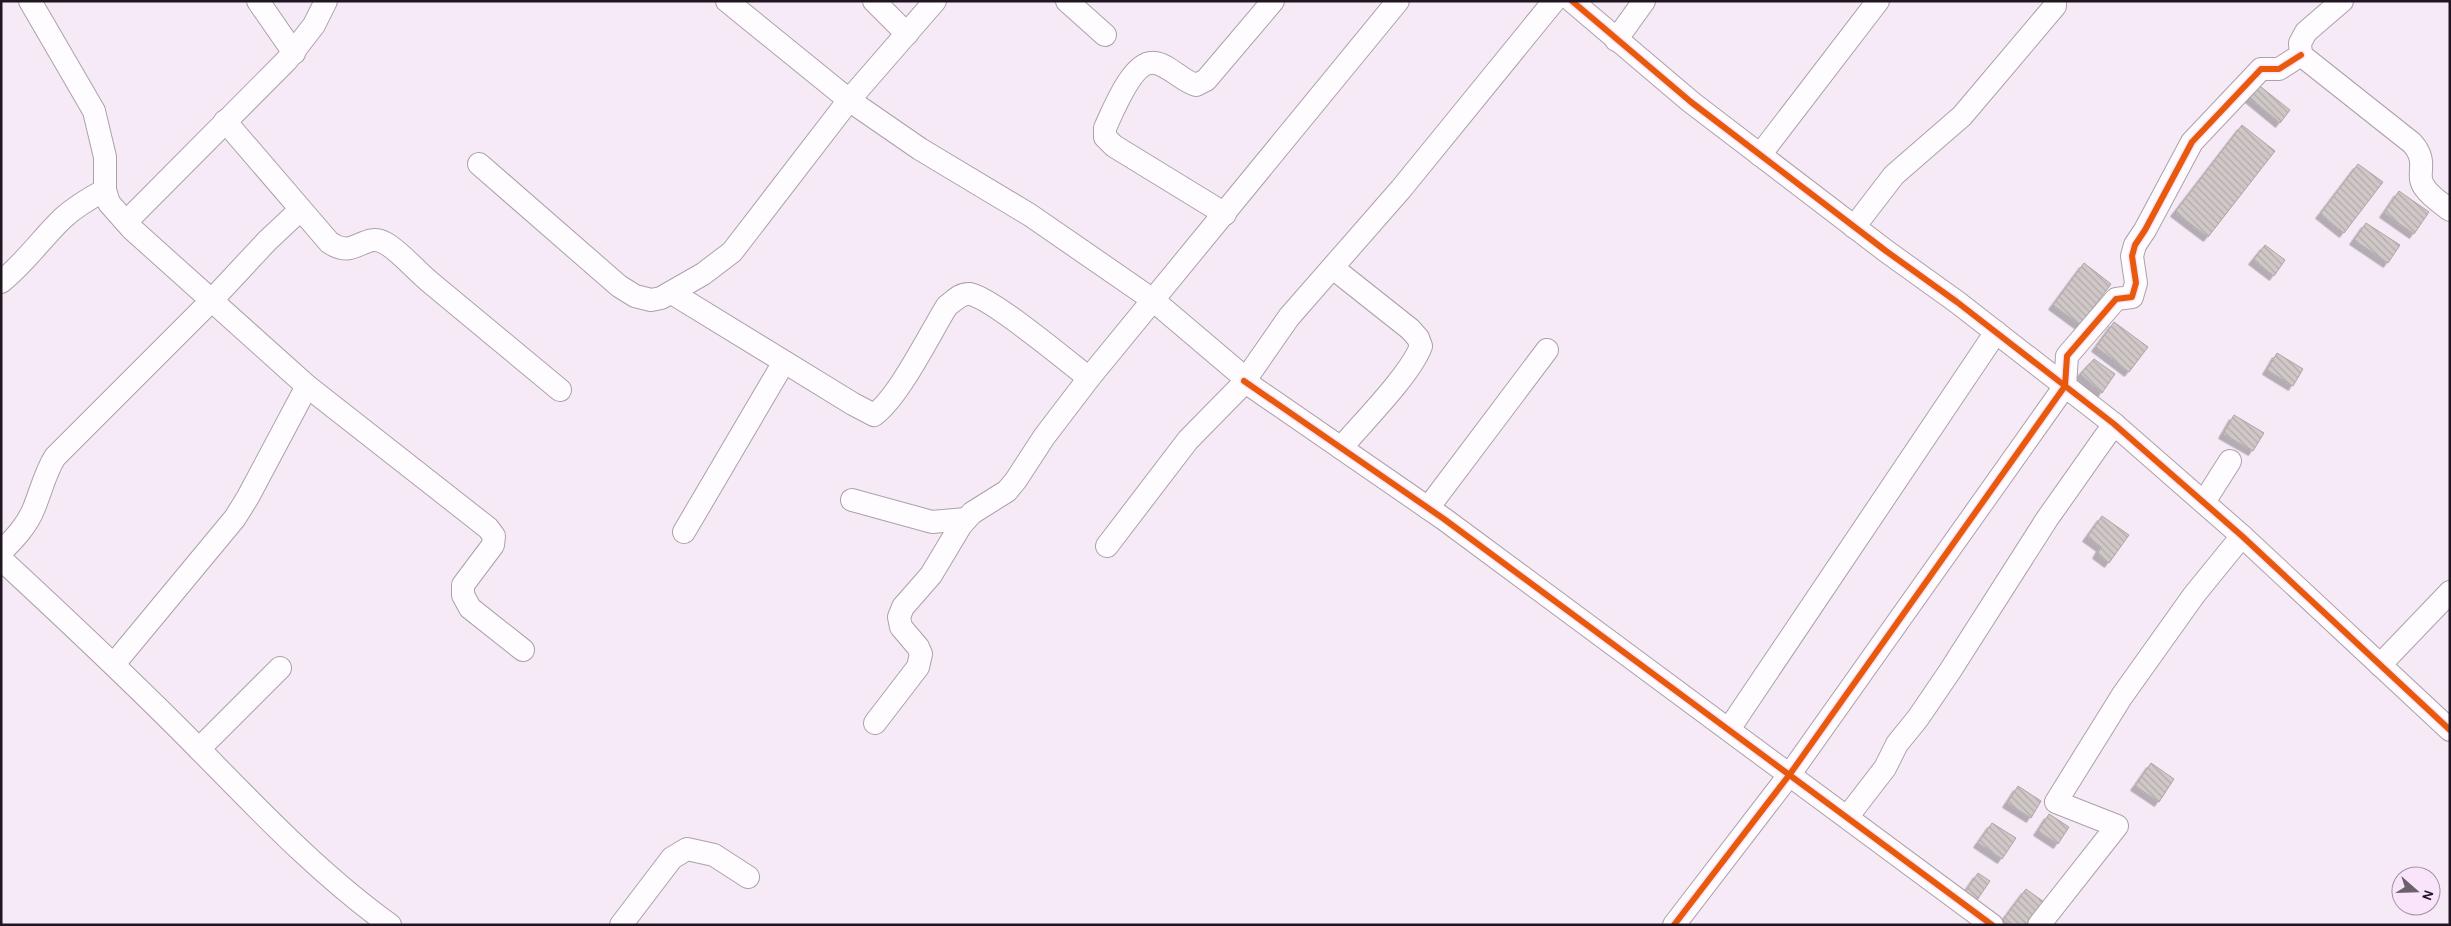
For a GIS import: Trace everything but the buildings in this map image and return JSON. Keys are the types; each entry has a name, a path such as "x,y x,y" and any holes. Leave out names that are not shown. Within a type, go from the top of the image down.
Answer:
{"street":[{"path":"30,1 94,112 105,157 105,190 109,203 126,222 307,386 488,528 494,536 493,545 463,585 463,595 470,608 523,650"},
{"path":"258,1 294,53"},
{"path":"126,222 294,53 314,25 326,1"},
{"path":"727,1 849,100 920,149 1030,215 1153,300 1239,373 1341,448 1428,508 1848,816 1992,925"},
{"path":"874,1 907,34"},
{"path":"479,164 619,286 635,296 652,300 672,293 704,274 732,252 849,100 935,1"},
{"path":"1067,1 1105,35"},
{"path":"1224,214 1114,146 1105,137 1105,128 1136,70 1146,63 1156,63 1186,82 1196,85 1206,80 1273,1"},
{"path":"875,723 918,667 920,660 921,654 918,646 900,627 899,617 903,607 930,575 948,544 966,519 1012,485 1044,436 1089,378 1398,1"},
{"path":"1107,546 1188,440 1246,378 1289,317 1401,189 1554,1"},
{"path":"1572,1 1677,91 1854,227 1996,332 2114,424 2242,536 2450,730"},
{"path":"1616,40 1644,1"},
{"path":"1760,155 1878,1"},
{"path":"1854,227 1879,192 1903,165 1947,131 1962,116 2055,6 2055,1"},
{"path":"2342,1 2306,32 2300,43 2301,55 2412,143 2422,157 2421,176 2424,188 2450,210"},
{"path":"1674,925 1790,774 2064,386 2067,356 2116,299 2132,297 2136,283 2132,256 2134,246 2145,230 2192,142 2261,70 2279,69 2301,55"},
{"path":"225,121 300,210 338,249 349,250 362,243 377,240 386,243 429,282 560,390"},
{"path":"1,282 16,270 63,218 86,200 105,190"},
{"path":"1,552 16,538 28,521 47,470 55,457 212,300 267,241 300,210"},
{"path":"1333,268 1410,329 1418,338 1421,346 1418,356 1341,448"},
{"path":"672,293 874,415 883,409 947,306 959,296 968,294 991,304 1089,378"},
{"path":"1729,729 1996,332"},
{"path":"1428,508 1546,350"},
{"path":"684,532 784,362"},
{"path":"114,664 234,518 248,497 307,386"},
{"path":"1848,816 1885,768 1897,744 1918,718 2047,519 2114,424"},
{"path":"2204,502 2230,461"},
{"path":"852,500 932,522 966,519"},
{"path":"2039,925 2117,826 2056,802 2122,696 2194,595 2242,536"},
{"path":"1,559 114,664 289,840 390,925"},
{"path":"2380,665 2450,592"},
{"path":"199,749 280,668"},
{"path":"622,925 672,858 687,850 714,855 748,877"}],"cycle path":[{"path":"1572,1 1691,102 1886,251 1957,302 2114,424 2242,536 2450,730"},
{"path":"1674,925 1790,774 2065,386 2067,356 2116,299 2132,297 2136,283 2132,256 2135,245 2192,142 2261,69 2279,69 2301,55"},
{"path":"1244,381 1444,519 1992,925"}]}
